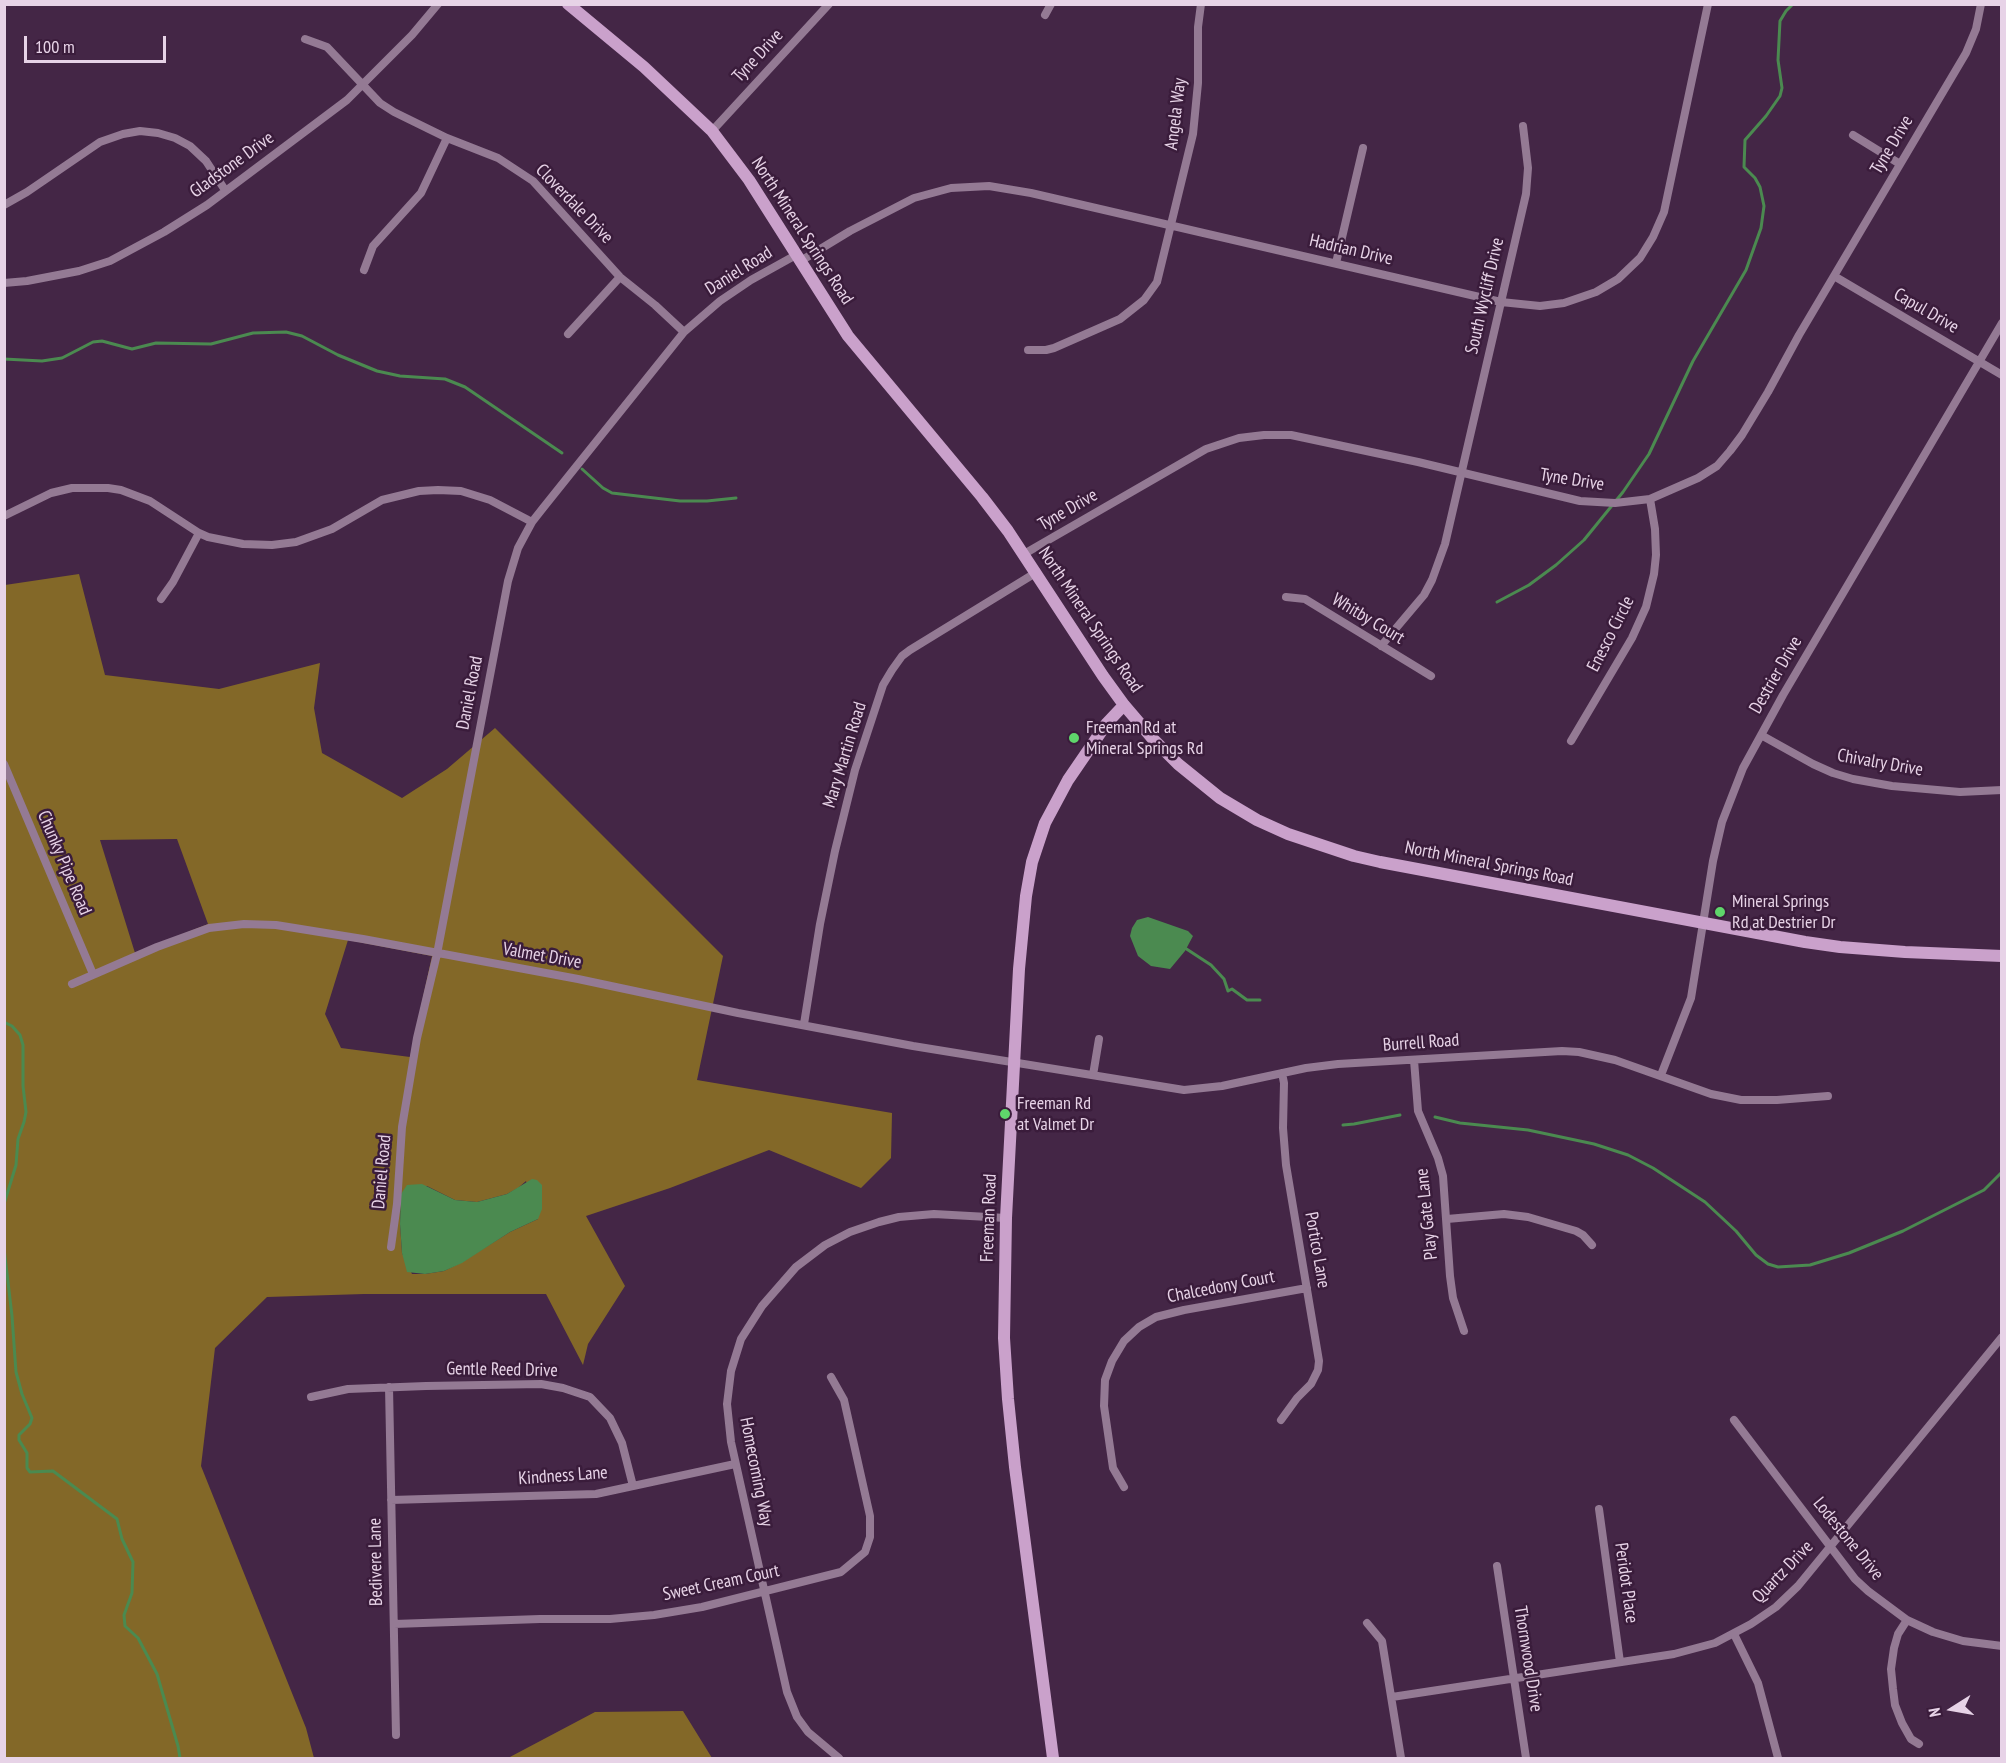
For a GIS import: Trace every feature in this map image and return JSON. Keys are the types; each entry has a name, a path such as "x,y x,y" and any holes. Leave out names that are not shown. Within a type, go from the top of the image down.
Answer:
{"street":[{"name":"Gladstone Drive","path":"4,283 79,271 110,261 164,232 207,205 317,123 363,85 412,35 438,4"},
{"name":"North Mineral Springs Road","path":"568,4 644,67 712,131 749,180 860,351 982,497 1037,572 1072,629 1124,705 1178,764 1220,798 1257,820 1299,838 1380,862 1840,947 2001,956"},
{"name":"Tyne Drive","path":"712,131 829,4"},
{"path":"1045,15 1051,4"},
{"name":"Angela Way","path":"1028,350 1054,348 1100,329 1132,310 1149,295 1157,282 1190,150 1196,109 1198,27 1201,4"},
{"name":"Hadrian Drive","path":"798,258 914,198 966,186 989,186 1501,302 1540,306 1564,303 1585,296 1618,279 1647,248 1664,212 1708,4"},
{"name":"Tyne Drive","path":"1024,554 1206,449 1247,437 1264,435 1291,435 1418,462 1580,501 1615,503 1650,499 1698,478 1717,466 1730,451 1768,392 1971,42 1981,4"},
{"name":"Cloverdale Drive","path":"306,39 327,47 380,104 447,138 498,158 533,181 620,277 684,332"},
{"name":"South Wycliff Drive","path":"1381,646 1414,608 1432,580 1445,544 1528,180 1528,157 1522,126"},
{"path":"4,205 12,202 100,142 140,131 166,136 190,146 206,161 225,190"},
{"path":"1853,135 1900,164"},
{"path":"363,270 373,246 421,193 447,138"},
{"path":"1336,263 1363,148"},
{"name":"Daniel Road","path":"391,1247 397,1204 402,1127 417,1038 437,954 508,581 518,548 531,522 684,332 698,318 751,280 798,258"},
{"name":"Capul Drive","path":"1834,276 2001,375"},
{"path":"568,334 620,277"},
{"name":"Destrier Drive","path":"1661,1075 1690,998 1713,861 1722,822 1743,768 2001,323"},
{"path":"4,516 51,493 72,488 108,488 121,490 150,501 208,537 249,544 272,545 296,542 332,529 382,500 418,491 438,490 461,491 490,500 531,522"},
{"name":"Enesco Circle","path":"1571,741 1632,638 1646,607 1656,555 1650,499"},
{"path":"161,599 199,533"},
{"name":"Mary Martin Road","path":"804,1024 818,934 835,851 855,770 884,685 902,656 910,650 1037,572"},
{"name":"Whitby Court","path":"1286,597 1305,600 1431,676"},
{"name":"Freeman Road","path":"1053,1758 1008,1399 1004,1338 1006,1218 1022,928 1030,873 1038,842 1055,800 1107,723 1124,705"},
{"name":"Chivalry Drive","path":"1761,735 1813,765 1853,779 1892,786 1960,792 2001,790"},
{"name":"Chunky Pipe Road","path":"4,764 93,974"},
{"name":"Valmet Drive","path":"72,984 195,932 231,924 276,925 578,979 738,1013 913,1046 1014,1062"},
{"path":"1093,1076 1099,1039"},
{"name":"Burrell Road","path":"1014,1062 1184,1090 1222,1086 1338,1064 1546,1051 1580,1052 1615,1060 1711,1094 1741,1100 1828,1096"},
{"name":"Play Gate Lane","path":"1414,1060 1418,1111 1443,1176 1453,1298 1464,1331"},
{"name":"Portico Lane","path":"1281,1420 1311,1383 1318,1370 1317,1344 1286,1165 1282,1073"},
{"name":"Homecoming Way","path":"839,1758 819,1743 797,1717 787,1692 735,1464 728,1404 731,1371 741,1339 762,1306 796,1267 825,1245 850,1232 889,1220 934,1214 1006,1218"},
{"path":"1447,1219 1504,1214 1528,1217 1576,1231 1592,1245"},
{"name":"Chalcedony Court","path":"1124,1486 1113,1468 1104,1406 1105,1380 1124,1341 1139,1327 1156,1317 1307,1288"},
{"name":"Quartz Drive","path":"1392,1697 1689,1651 1734,1634 1764,1616 1798,1586 2001,1336"},
{"name":"Sweet Cream Court","path":"394,1624 610,1619 654,1615 702,1607 842,1572 865,1552 870,1537 870,1516 844,1400 831,1377"},
{"name":"Gentle Reed Drive","path":"311,1396 348,1389 389,1387 541,1384 564,1388 590,1397 610,1418 622,1443 633,1486"},
{"name":"Bedivere Lane","path":"389,1387 396,1735"},
{"name":"Lodestone Drive","path":"1734,1420 1855,1579 1868,1591 1907,1620 1946,1636 2001,1646"},
{"name":"Kindness Lane","path":"391,1500 596,1494 735,1464"},
{"name":"Peridot Place","path":"1599,1509 1620,1662"},
{"name":"Thornwood Drive","path":"1497,1566 1526,1758"},
{"path":"1907,1620 1898,1634 1891,1669 1895,1705 1911,1739 1919,1744"},
{"path":"1367,1623 1382,1641 1401,1758"},
{"path":"1734,1634 1758,1683 1778,1758"}],"shaded area":[{"path":"79,574 105,675 219,689 320,663 314,708 322,753 402,798 447,769 495,728 723,956 697,1080 892,1113 891,1158 861,1188 769,1150 670,1188 586,1216 625,1286 588,1344 583,1365 546,1294 364,1294 267,1297 215,1348 201,1466 306,1728 314,1758 5,1758 5,585","holes":["177,839 208,924 135,953 100,840","348,940 432,956 410,1057 341,1048 325,1014","526,1181 538,1219 510,1232 444,1271 412,1274 402,1253 401,1194 427,1186 455,1200 477,1202 507,1194"]},
{"path":"1148,917 1188,931 1193,936 1185,951 1170,969 1151,966 1138,956 1130,936 1132,928 1137,920"},
{"path":"532,1179 542,1185 542,1209 538,1219 510,1232 462,1263 444,1271 425,1274 407,1272 402,1253 400,1224 401,1194 407,1185 422,1184 455,1200 477,1202 507,1194"},
{"path":"683,1711 712,1758 508,1758 595,1712"}],"waterway":[{"path":"1497,602 1529,585 1556,565 1584,540 1623,492 1649,454 1693,361 1746,270 1761,228 1764,206 1760,187 1744,167 1745,140 1780,96 1782,88 1778,60 1780,21 1793,4"},
{"path":"4,359 42,361 62,358 93,342 102,341 132,349 156,343 211,344 253,333 286,332 302,336 338,355 377,371 400,376 445,379 465,387 562,453"},
{"path":"582,469 612,493 680,501 736,498"},
{"path":"1185,948 1211,965 1224,979 1228,991 1232,989 1247,1000 1260,1000"},
{"path":"4,1022 12,1026 20,1035 23,1045 23,1086 26,1112 18,1139 16,1165 4,1204"},
{"path":"1343,1125 1400,1115"},
{"path":"1435,1117 1460,1123 1528,1130 1594,1144 1628,1155 1653,1168 1705,1202 1736,1231 1756,1255 1768,1264 1778,1267 1810,1265 1849,1253 1903,1231 1984,1190 2002,1172"},
{"path":"4,1248 16,1372 32,1418 30,1424 19,1435 19,1440 27,1453 27,1468 30,1472 53,1471 117,1519 122,1539 133,1562 132,1593 124,1615 125,1626 138,1638 157,1674 180,1758"}],"place":[{"name":"Freeman Rd at Mineral Springs Rd","path":"1074,738"},
{"name":"Mineral Springs Rd at Destrier Dr","path":"1720,912"},
{"name":"Freeman Rd at Valmet Dr","path":"1005,1114"}]}
